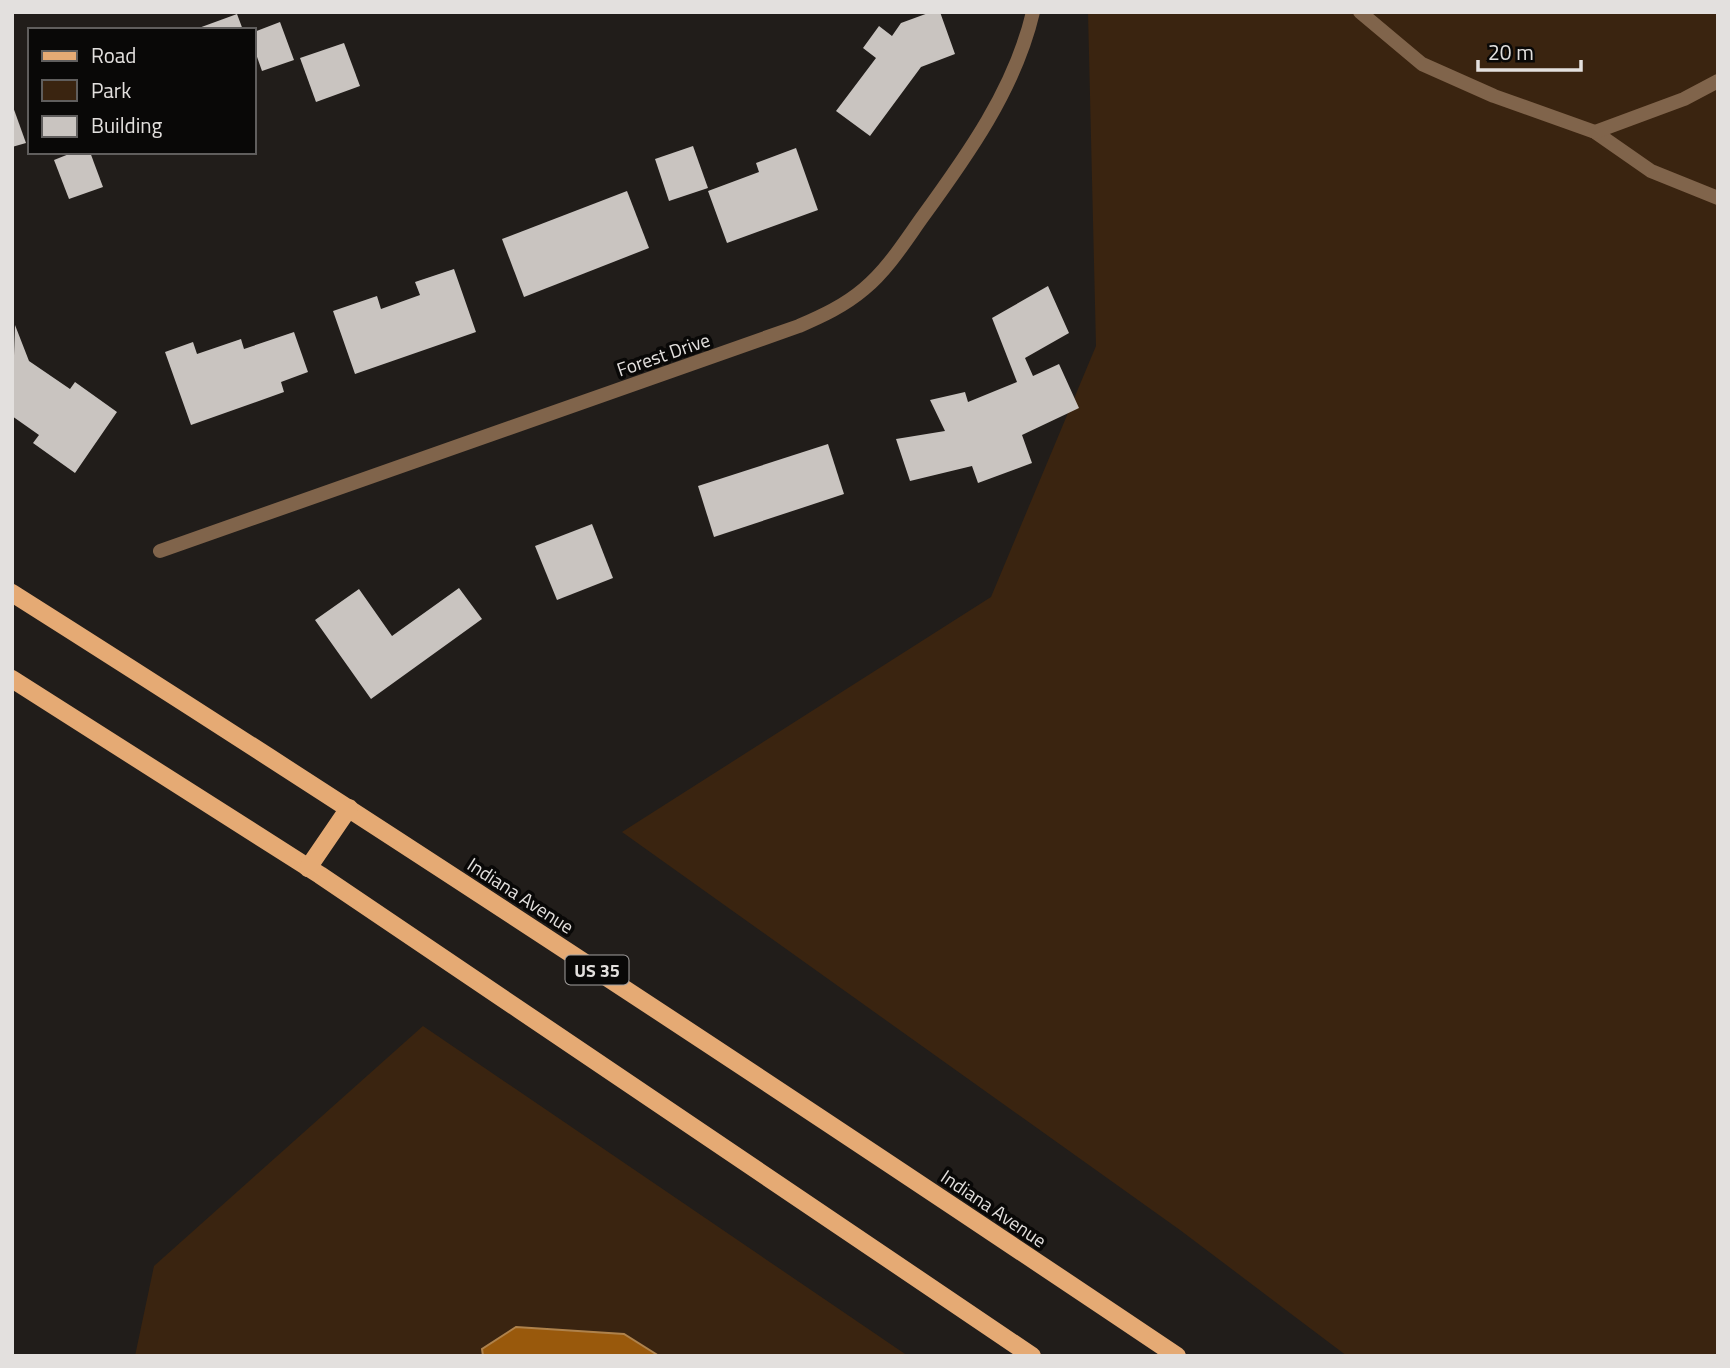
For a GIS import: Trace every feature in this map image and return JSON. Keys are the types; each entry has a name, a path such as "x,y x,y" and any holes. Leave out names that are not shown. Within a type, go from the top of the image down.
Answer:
{"main road":[{"name":"Indiana Avenue","path":"12,593 349,808 805,1107 1177,1356"},
{"path":"12,679 307,867 1031,1356"},
{"path":"307,867 349,808"}],"street":[{"name":"Forest Drive","path":"160,551 786,331 834,311 864,289 888,265 962,163 998,104 1026,43 1033,12"},
{"path":"1360,12 1422,64 1494,96 1595,132 1651,171 1718,198"},
{"path":"1595,132 1684,99 1718,81"}],"green space":[{"path":"1088,12 1718,12 1718,1356 1347,1356 1180,1230 622,832 991,597 1096,346"},
{"path":"423,1026 908,1356 135,1356 154,1266"}],"shaded area":[{"path":"516,1327 624,1334 659,1356 483,1356 482,1349"}],"building":[{"path":"931,12 940,12 955,54 921,67 870,136 836,111 876,58 863,48 879,26 892,36 901,23"},
{"path":"237,14 242,28 199,28"},
{"path":"280,22 294,60 262,71 256,54 256,31"},
{"path":"344,43 360,86 316,102 300,58"},
{"path":"12,104 26,143 12,147"},
{"path":"693,146 708,188 669,201 655,159"},
{"path":"796,148 818,210 727,243 708,191 759,172 756,163"},
{"path":"69,154 91,154 103,187 69,199 54,160"},
{"path":"627,191 649,248 524,297 502,239"},
{"path":"454,269 476,332 355,374 333,311 377,296 381,309 420,295 415,282"},
{"path":"1048,286 1069,333 1025,358 1033,376 1059,364 1079,408 1022,435 1032,463 978,483 972,466 910,481 896,439 945,431 930,400 965,392 968,402 1017,382 992,318"},
{"path":"15,325 29,361 70,389 75,382 117,412 75,473 33,443 39,435 12,416"},
{"path":"294,332 308,372 281,382 284,392 191,425 165,352 193,342 197,354 241,339 244,349"},
{"path":"828,444 844,494 714,537 698,486"},
{"path":"592,524 613,578 557,600 535,546"},
{"path":"459,588 482,619 371,699 315,620 359,589 392,636"}]}
